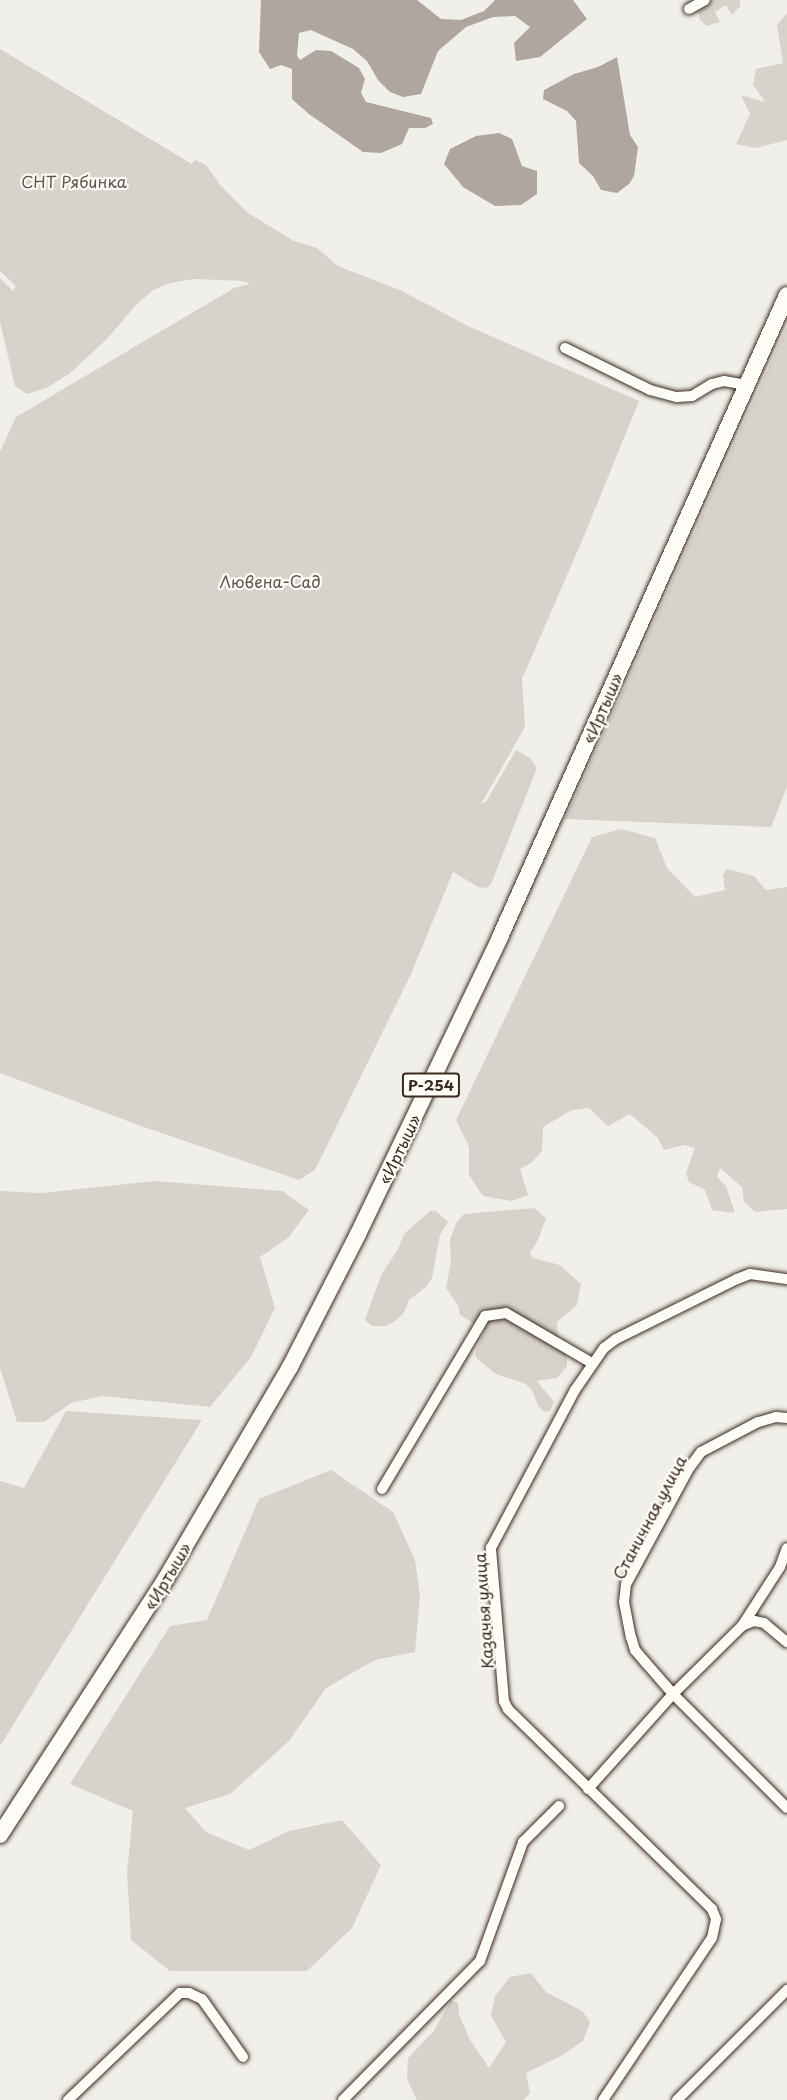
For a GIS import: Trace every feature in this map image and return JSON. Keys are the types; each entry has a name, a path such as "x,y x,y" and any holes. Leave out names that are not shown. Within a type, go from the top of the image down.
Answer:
{"highway":[{"name":"«Иртыш»","path":"0,1835 165,1580 290,1367 398,1152 486,967 787,295"}],"street":[{"path":"689,9 705,0"},
{"path":"565,348 650,390 677,397 692,396 712,384 724,381 747,385"},
{"name":"Казачья улица","path":"603,2100 712,1938 716,1928 712,1909 508,1709 504,1701 491,1560 492,1548 501,1527 591,1363 616,1339 737,1278 758,1274 787,1279"},
{"path":"382,1489 485,1316 506,1313 591,1363"},
{"name":"Станичная улица","path":"787,1418 776,1417 758,1422 701,1452 687,1470 626,1584 624,1602 635,1650 673,1694 787,1808"},
{"path":"588,1789 673,1694 742,1626 780,1567 787,1548"},
{"path":"742,1626 754,1621 764,1623 787,1642"},
{"path":"343,2100 480,1961 523,1842 559,1806"},
{"path":"678,2100 787,1990"},
{"path":"68,2100 180,1993 189,1993 202,1999 243,2057"}],"green space":[{"path":"711,0 740,0 740,6 732,15 726,5 715,12 720,22 707,26 700,20 698,12"},
{"path":"787,13 787,140 756,148 736,144 750,114 741,95 765,102 753,85 756,69 783,63 777,25"},
{"name":"Лювена-Сад","path":"0,49 192,164 195,160 206,165 221,186 248,213 294,241 317,248 338,266 402,291 468,326 639,401 522,679 525,727 481,804 486,802 516,750 530,758 537,768 491,884 487,888 478,887 453,872 411,974 315,1170 299,1180 141,1126 0,1073 0,452 16,417 234,288 250,284 243,281 194,279 170,283 153,290 135,306 107,339 69,374 46,388 27,394 15,386 0,322 0,278 13,291 16,286 0,271"},
{"path":"787,326 787,787 771,827 565,819"},
{"path":"621,829 655,838 667,868 695,897 725,890 723,875 727,869 754,876 766,890 787,887 787,1209 755,1212 744,1202 742,1187 720,1168 717,1177 726,1186 735,1213 712,1210 705,1190 689,1182 686,1173 695,1148 684,1145 664,1150 658,1138 630,1114 608,1126 589,1108 572,1110 543,1127 542,1151 531,1163 520,1169 528,1195 512,1201 483,1196 469,1175 469,1147 456,1120 592,837"},
{"path":"155,1181 282,1191 309,1210 288,1238 260,1257 275,1308 251,1357 210,1407 102,1396 71,1403 44,1422 17,1422 0,1368 0,1191 41,1193"},
{"path":"534,1208 546,1218 538,1240 530,1253 533,1258 560,1265 581,1284 577,1305 557,1322 558,1337 567,1357 567,1366 557,1378 537,1381 554,1402 550,1411 545,1412 538,1406 533,1392 526,1384 496,1374 477,1359 475,1354 485,1330 460,1315 458,1305 446,1288 451,1261 450,1240 456,1223 464,1214"},
{"path":"430,1211 436,1211 448,1222 440,1235 432,1278 427,1286 409,1300 403,1314 395,1321 386,1326 372,1326 365,1320 382,1273 397,1251 405,1233"},
{"path":"66,1411 202,1420 0,1746 0,1481 24,1488"},
{"path":"331,1470 393,1512 415,1560 420,1595 415,1652 375,1660 326,1688 289,1741 230,1794 185,1808 206,1832 249,1850 289,1831 342,1820 381,1865 352,1928 307,1971 170,1971 131,1940 127,1872 133,1811 70,1784 170,1626 207,1620 259,1499"},
{"path":"531,1973 546,1992 582,2011 590,2022 583,2041 561,2056 526,2073 530,2093 523,2100 417,2100 407,2079 408,2058 433,2032 451,2001 458,2003 459,2014 469,2038 489,2068 506,2042 491,2016 495,1996 510,1977"}],"shaded area":[{"path":"261,0 417,0 441,19 461,20 484,11 495,0 573,0 587,19 540,57 516,61 514,43 530,27 515,16 493,17 466,27 438,51 421,94 403,97 390,92 378,80 367,61 353,49 311,30 299,33 297,56 300,60 316,50 331,51 359,68 365,79 361,93 366,102 431,118 433,124 425,128 409,128 402,144 381,153 363,152 309,114 292,99 292,69 281,65 270,69 259,52"},
{"path":"617,57 630,135 638,147 634,176 629,184 617,193 601,190 593,176 579,163 576,121 567,111 543,99 544,90 574,74 598,67"},
{"path":"499,133 512,139 522,166 537,171 537,194 521,205 495,206 463,187 444,164 450,149 476,136"}],"park label":[{"name":"СНТ Рябинка","path":"74,181"}]}
